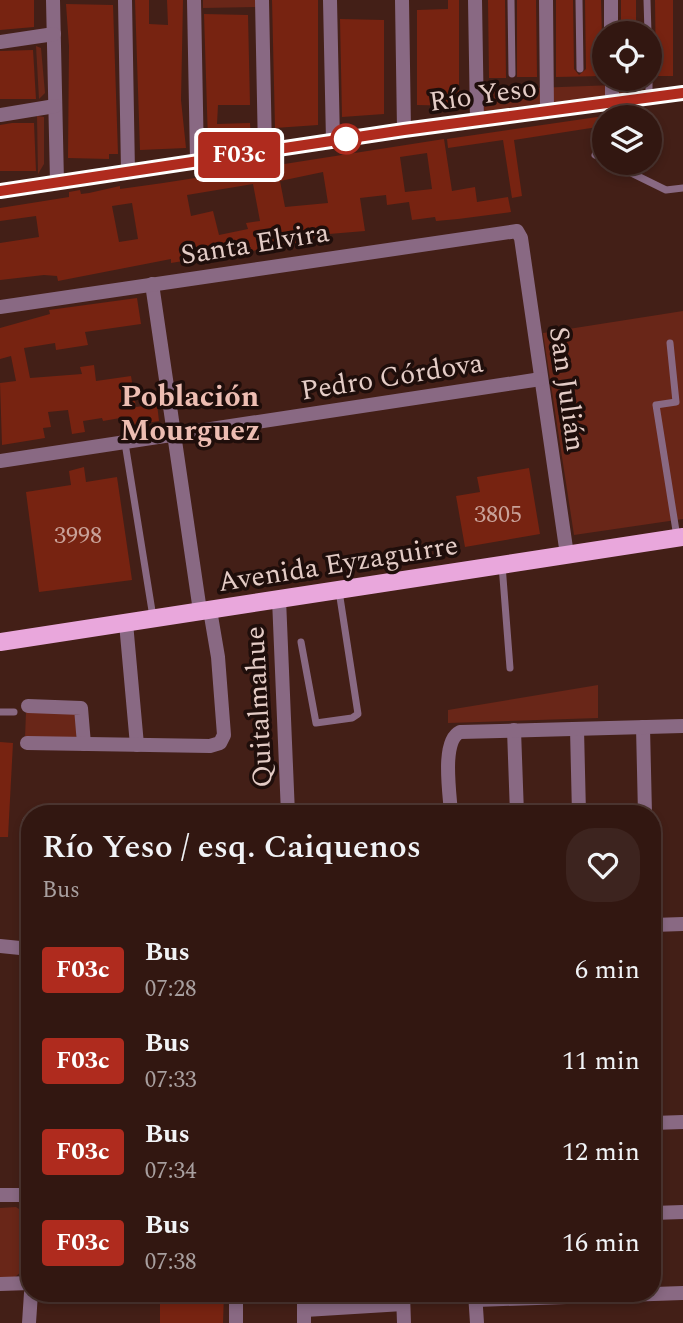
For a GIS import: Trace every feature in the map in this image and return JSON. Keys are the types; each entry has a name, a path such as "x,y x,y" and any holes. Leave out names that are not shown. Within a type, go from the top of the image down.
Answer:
{"main road":[{"name":"Avenida Eyzaguirre","path":"0,642 680,538"}],"street":[{"path":"53,0 57,183"},
{"path":"125,0 128,172"},
{"path":"194,0 197,161"},
{"path":"262,0 265,151"},
{"path":"330,0 333,141"},
{"path":"402,0 404,130"},
{"path":"475,0 477,121"},
{"path":"546,0 547,111"},
{"path":"611,0 611,21"},
{"path":"0,42 54,34"},
{"path":"612,91 612,102"},
{"name":"Río Yeso","path":"0,191 404,130 683,93"},
{"path":"0,115 55,106"},
{"name":"Santa Elvira","path":"0,307 517,231"},
{"name":"San Julián","path":"517,231 521,238 567,555"},
{"path":"27,743 210,746 220,743 224,735 218,657 205,610 152,284"},
{"name":"Pedro Córdova","path":"0,461 541,379"},
{"name":"Quitalmahue","path":"279,599 288,805"},
{"path":"126,622 136,745"},
{"path":"28,706 81,708 84,744"},
{"path":"451,805 449,747 453,736 464,732 683,726"},
{"path":"643,727 645,805"},
{"path":"577,729 579,805"},
{"path":"514,730 517,805"},
{"path":"661,925 683,924"},
{"path":"0,946 21,948"},
{"path":"661,1123 683,1122"},
{"path":"0,1195 21,1195"},
{"path":"661,1213 683,1212"},
{"path":"0,1284 21,1283"},
{"path":"661,1293 683,1293"},
{"path":"29,1323 30,1302"},
{"path":"236,1302 236,1323"},
{"path":"304,1316 386,1302"},
{"path":"403,1302 404,1323"},
{"path":"475,1302 477,1323"}],"lane":[{"path":"511,0 512,74"},
{"path":"579,0 580,69"},
{"path":"647,0 648,21"},
{"path":"649,91 649,97"},
{"path":"635,175 666,190 683,188"},
{"path":"670,343 676,402 656,405 680,538"},
{"path":"125,442 153,618"},
{"path":"502,565 510,668"},
{"path":"301,642 316,723 352,718 358,714 339,590"},
{"path":"0,712 14,712"}],"shaded area":[{"path":"203,0 256,0 256,7 203,8"},
{"path":"36,46 41,48 45,93 39,99"},
{"path":"592,86 592,91 637,91 484,111 485,90"},
{"path":"37,116 44,117 44,164 38,174"},
{"path":"683,311 683,519 574,535 543,333"},
{"path":"598,685 598,718 448,723 448,710"},
{"path":"26,712 77,714 76,739 25,738"},
{"path":"16,1207 21,1210 21,1272 15,1277 0,1278 0,1208"}],"building":[{"path":"0,0 34,0 34,27 0,30"},
{"path":"135,0 149,0 149,24 168,25 167,0 183,0 181,100 186,148 140,150"},
{"path":"272,0 318,0 318,125 275,128"},
{"path":"448,0 459,0 459,106 417,105 417,10 448,9"},
{"path":"488,0 505,0 506,78 489,78"},
{"path":"517,0 536,0 537,77 517,77"},
{"path":"556,0 573,0 574,69 579,75 586,69 585,0 601,0 602,21 592,21 592,76 556,77"},
{"path":"621,0 636,0 636,21 621,21"},
{"path":"655,0 673,0 673,76 662,76 662,21 655,21"},
{"path":"66,4 113,5 118,154 109,154 109,159 68,158 69,46"},
{"path":"204,14 248,15 250,105 218,105 217,124 250,123 251,138 208,141"},
{"path":"340,19 384,20 384,114 342,117"},
{"path":"33,50 36,99 0,99 0,51"},
{"path":"592,118 592,128 514,140 522,196 512,198 503,140 448,148 447,139"},
{"path":"34,123 36,171 0,171 0,125"},
{"path":"444,139 452,191 475,187 477,202 508,197 511,212 436,221 435,217 412,220 409,202 387,205 386,195 360,198 365,231 317,235 318,238 277,247 251,251 251,247 207,257 207,254 182,258 183,261 171,263 171,259 58,281 57,276 44,275 0,280 0,243 39,237 36,216 0,221 0,208 69,197 69,192 80,190 81,194 120,186 120,189","holes":["427,153 432,189 405,192 400,157","323,172 328,203 285,207 280,181","253,184 260,221 246,223 248,229 219,235 213,211 191,216 187,195","132,203 138,239 119,242 112,206"]},
{"path":"137,298 141,324 85,332 88,345 56,350 55,343 24,348 30,378 82,374 80,367 94,365 96,381 131,376 136,407 157,404 159,421 128,426 126,417 103,421 102,418 83,421 85,432 72,434 68,410 48,412 51,427 43,428 45,438 2,445 0,383 16,381 11,356 0,359 0,328 50,314 49,310"},
{"path":"84,467 86,482 117,477 132,580 39,592 26,492 71,485 69,471"},
{"path":"529,468 540,534 465,547 456,496 480,492 477,477"},
{"path":"0,742 13,743 8,837 0,837"},
{"path":"160,1302 224,1302 223,1323 160,1323"}],"bus line":[{"name":"F03c","path":"0,191 404,130 683,93"}],"district":[{"name":"Población Mourguez","path":"190,414"}]}
